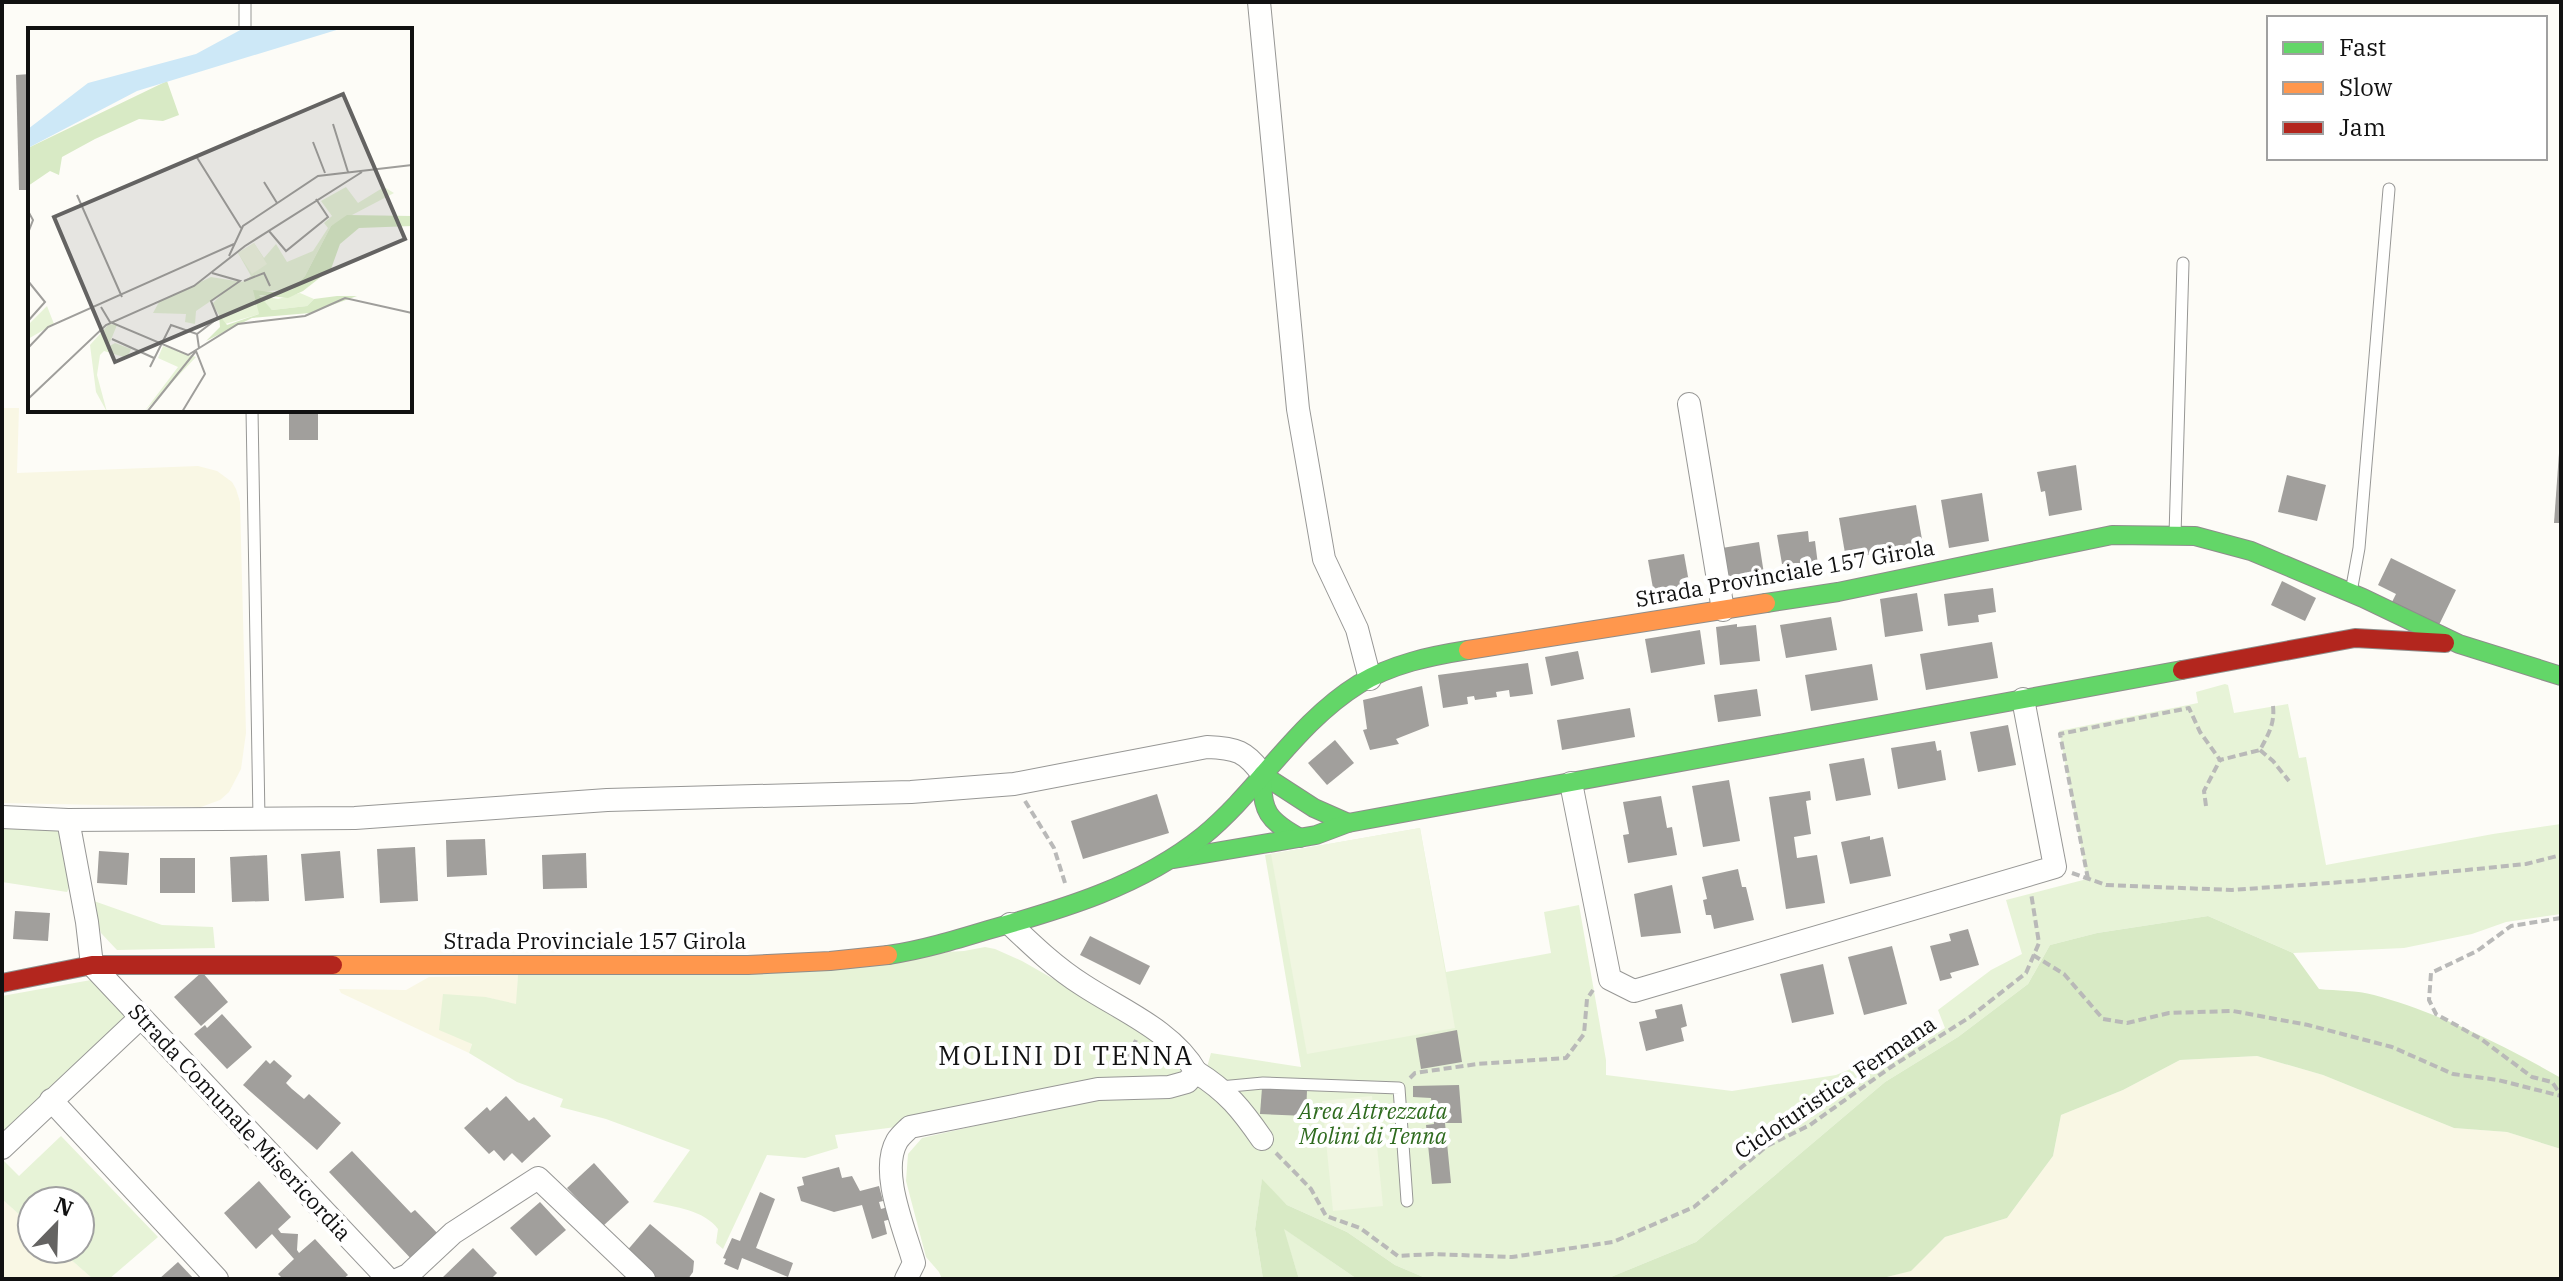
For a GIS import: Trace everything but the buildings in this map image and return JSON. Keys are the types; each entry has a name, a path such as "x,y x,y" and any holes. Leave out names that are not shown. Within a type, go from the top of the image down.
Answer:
{"main road":[{"name":"Strada Provinciale 157 Girola","path":"2,983 92,965 748,965 835,962 912,951 1071,904 1132,880 1172,859 1229,812 1308,727 1344,695 1387,670 1439,655 1838,592 2112,535 2195,536 2251,551 2351,593 2459,644 2561,676"},
{"path":"2355,638 2373,620 2371,602"},
{"name":"Strada Provinciale 157 Girola","path":"1172,859 1316,835 1348,823 2355,638 2459,644"},
{"path":"1300,838 1276,825 1265,812 1260,798 1263,775 1292,792 1311,809 1348,823"}],"street":[{"path":"1259,2 1298,409 1324,559 1357,629 1370,679"},
{"path":"1689,404 1723,610"},
{"path":"1571,783 1610,979 1634,991 2055,867 2023,699"},
{"path":"2,817 68,820 355,818 607,800 911,792 1014,784 1207,747 1228,748 1252,759 1263,775"},
{"path":"68,820 92,965"},
{"path":"1010,924 1080,983 1136,1017 1188,1058 1196,1072 1220,1087 1240,1106 1262,1139"},
{"name":"Strada Comunale Misericordia","path":"92,965 388,1279"},
{"path":"2,1148 140,1018"},
{"path":"906,1279 914,1263 891,1169 897,1140 910,1127 1098,1089 1169,1087 1187,1082 1196,1072"},
{"path":"51,1100 217,1279"},
{"path":"399,1279 408,1275 453,1233 538,1178 644,1279"}],"lane":[{"path":"245,2 245,28"},
{"path":"2351,593 2359,548 2389,189"},
{"path":"2175,536 2183,263"},
{"path":"252,412 259,819"},
{"path":"1220,1087 1263,1083 1399,1088 1407,1201"}],"path":[{"path":"2206,806 2204,791 2220,760 2260,750 2270,733 2273,706"},
{"path":"2088,879 2060,734 2189,708 2200,732 2220,760"},
{"path":"2260,750 2289,781"},
{"path":"1014,784 1054,848 1071,904"},
{"path":"2055,867 2106,885 2232,890 2526,864 2561,855"},
{"path":"2028,875 2039,943 2033,955 2064,974 2103,1019 2127,1023 2169,1013 2233,1011 2308,1025 2392,1047 2453,1074 2498,1080 2561,1096"},
{"path":"2561,918 2511,926 2477,951 2431,973 2429,1000 2436,1014 2481,1039 2532,1077 2552,1082 2561,1096"},
{"name":"Cicloturistica Fermana","path":"1262,1139 1311,1189 1326,1216 1360,1228 1398,1256 1512,1257 1613,1242 1694,1207 1767,1146 1810,1125 1891,1067 1970,1017 2026,973 2033,955"},
{"path":"1399,1088 1415,1073 1477,1064 1566,1058 1584,1034 1590,992 1610,979"},
{"path":"1098,1089 1119,1076 1129,1058 1137,1038 1136,1017"}],"shaded area":[{"path":"2,408 19,408 17,473 198,466 217,471 236,489 240,502 246,733 241,769 229,792 220,800 201,807 2,803"},
{"path":"518,975 517,1005 486,997 469,1053 341,993 339,989 406,990 429,977"},
{"path":"2257,1056 2323,1075 2454,1128 2507,1132 2561,1149 2561,1279 1881,1279 1911,1270 1945,1237 2007,1218 2053,1156 2061,1115 2123,1090 2180,1060"},
{"path":"2,1199 16,1212 16,1265 77,1265 93,1279 2,1279"}],"green space":[{"name":"Area Attrezzata Molini di Tenna","path":"2228,685 2234,713 2288,704 2299,758 2306,757 2326,865 2561,824 2561,914 2506,922 2472,934 2404,948 2293,953 2208,916 2097,933 2050,945 2028,984 1958,1037 1885,1082 1696,1242 1606,1279 1428,1279 1395,1265 1347,1232 1287,1205 1262,1180 1255,1229 1263,1279 942,1279 926,1257 906,1181 908,1154 922,1138 1110,1095 1197,1085 1201,1088 1211,1053 1301,1067 1265,855 1420,828 1446,972 1551,953 1544,912 1579,905 1606,1075 1732,1091 1836,1075 1865,1063 1904,1053 1945,1028 1938,1010 1991,970 2022,954 2006,900 2087,879 2059,731 2198,703 2196,692"},
{"path":"2,827 56,830 60,833 70,885 67,892 2,882"},
{"path":"1420,828 1455,1028 1307,1054 1271,854"},
{"path":"91,900 162,925 213,927 215,948 117,950 101,933"},
{"path":"2208,916 2293,953 2319,989 2367,993 2421,1010 2494,1042 2561,1078 2561,1149 2507,1132 2454,1128 2323,1075 2257,1056 2180,1060 2123,1090 2061,1115 2053,1156 2007,1218 1945,1237 1911,1271 1879,1279 1606,1279 1696,1242 1885,1082 1958,1037 2028,984 2050,945 2097,933"},
{"path":"985,947 1022,961 1136,1026 1186,1068 1185,1075 911,1125 835,1135 838,1148 805,1158 767,1155 723,1249 716,1243 718,1229 705,1217 653,1202 690,1150 606,1119 560,1107 563,1099 517,1082 469,1053 472,1044 439,1030 443,994 486,997 516,1004 518,975 964,951"},
{"path":"91,980 102,983 133,1013 2,1135 2,996"},
{"name":"Area Attrezzata Molini di Tenna","path":"1372,1096 1383,1206 1333,1211 1322,1101"},
{"path":"61,1136 158,1237 109,1279 93,1279 77,1265 96,1265 96,1185 16,1185 16,1212 2,1199 2,1159 19,1176"},
{"path":"1262,1179 1287,1205 1347,1232 1395,1265 1428,1279 1357,1279 1284,1229 1299,1279 1263,1279 1255,1229"},
{"path":"1283,1228 1357,1279 1299,1279"}],"traffic: fast":[{"path":"1766,603 1838,592 2112,535 2195,536 2251,551 2363,598 2459,644 2561,676"},
{"path":"888,955 1045,913 1100,894 1154,869 1179,854 1223,818 1316,718 1359,684 1412,662 1468,650"},
{"path":"1174,859 1316,835 1348,823 2182,670"},
{"path":"1263,775 1314,808 1348,823"},
{"path":"1263,775 1263,798 1269,814 1300,838"}],"traffic: slow":[{"path":"1468,650 1766,603"},
{"path":"333,965 748,965 888,955"}],"traffic: jam":[{"path":"2182,670 2355,638 2445,643"},
{"path":"2,983 92,965 333,965"}],"district":[{"name":"MOLINI DI TENNA","path":"1066,1056"}]}
